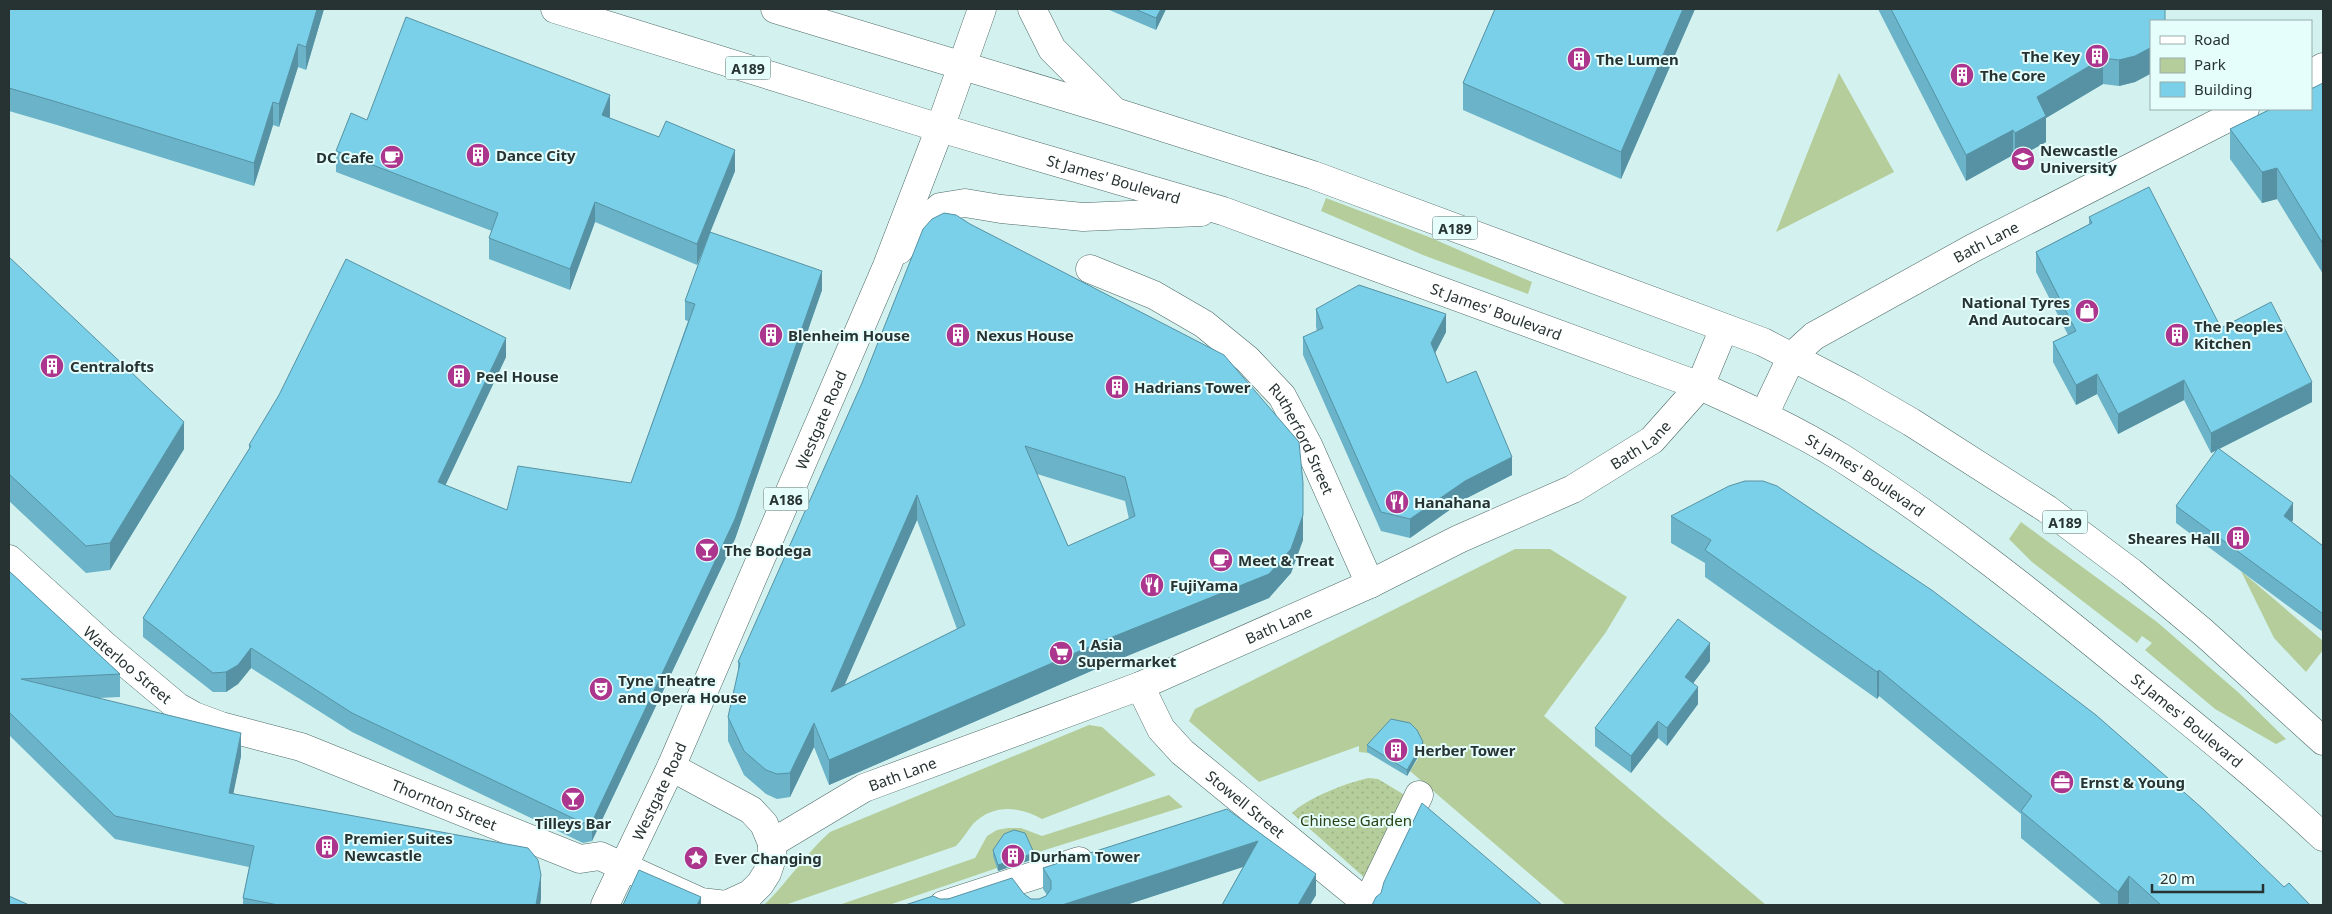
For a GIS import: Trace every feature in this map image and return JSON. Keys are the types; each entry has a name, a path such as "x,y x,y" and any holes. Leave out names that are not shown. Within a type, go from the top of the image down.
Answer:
{"main road":[{"name":"St James' Boulevard","path":"555,9 940,128 1223,211 1700,386 1764,415 1841,458 1953,534 2083,635 2204,733 2323,837"},
{"name":"A189","path":"775,9 1115,112 1313,175 1724,328 1792,356 1911,422 2047,509 2138,578 2203,632 2318,740"},
{"name":"Westgate Road","path":"605,905 671,767 886,266 940,128 982,9"},
{"path":"1032,9 1052,49 1115,112"},
{"path":"2312,73 2323,67"},
{"name":"Bath Lane","path":"1764,415 1792,356 1814,336 1973,248 2243,110"},
{"path":"886,266 913,233 940,207 965,203 1001,209 1083,217 1223,211"},
{"name":"Rutherford Street","path":"1090,270 1154,295 1204,324 1247,359 1282,396 1308,444 1370,584"},
{"name":"Bath Lane","path":"772,843 864,788 1140,686 1370,584 1459,539 1573,489 1652,440 1700,386 1724,328"},
{"name":"Waterloo Street","path":"9,560 104,645 178,707 221,726 264,737"},
{"name":"Stowell Street","path":"1140,686 1161,729 1182,752 1367,905"},
{"name":"Thornton Street","path":"264,737 301,747 580,859 600,856 623,866"},
{"path":"623,866 701,902 726,905 750,894 767,873 772,858 772,843 764,824 751,810 671,767"},
{"path":"1367,905 1419,795"},
{"path":"1220,816 1247,807"},
{"path":"943,905 1024,890 1100,854"}],"green space":[{"path":"1839,73 1894,172 1776,232"},
{"path":"1326,198 1429,237 1532,282 1528,294 1423,255 1321,211"},
{"path":"2021,522 2157,622 2239,693 2286,739 2276,744 2215,709 2145,650 2152,643 2142,636 2137,643 2032,562 2009,539"},
{"path":"1515,549 1550,549 1627,597 1606,632 1544,716 1766,905 1566,905 1410,771 1419,757 1422,746 1370,749 1369,753 1359,752 1359,746 1259,782 1189,721 1195,709"},
{"path":"2241,571 2323,641 2323,650 2306,672 2274,638"},
{"path":"1089,725 1102,727 1156,775 1042,819 1024,811 998,810 989,813 973,824 956,846 785,905 764,905 830,832"},
{"name":"Chinese Garden","path":"1369,778 1378,779 1408,797 1367,880 1292,813 1308,801 1328,791"},
{"path":"1169,795 1183,807 1032,854 889,905 839,905 975,858 987,836 997,830 1021,828 1042,836"}],"building":[{"path":"9,9 317,9 306,47 298,44 279,104 273,102 254,163 9,88"},
{"path":"1135,9 1161,9 1156,18"},
{"name":"The Lumen","path":"1495,9 1683,9 1621,152 1463,83"},
{"path":"1891,9 2165,9 2165,20 2150,20 2150,48 2135,56 2119,60 2103,58 2037,97 2046,116 2015,133 2013,130 1966,155"},
{"name":"Dance City","path":"406,17 610,95 602,115 659,137 666,121 735,150 697,244 595,202 570,269 489,238 498,213 336,151 351,113 367,120"},
{"path":"2323,83 2323,244 2277,168 2262,172 2230,129 2269,110 2312,110 2312,88"},
{"path":"2149,187 2221,328 2271,302 2312,382 2211,433 2184,380 2118,414 2097,374 2076,385 2053,342 2076,331 2036,252 2092,223 2089,217"},
{"path":"944,213 956,215 1224,355 1299,442 1303,483 1303,515 1291,549 1269,574 1105,640 829,760 814,723 790,773 777,774 766,770 744,751 728,717 740,663 738,662 862,383 923,229 932,219","holes":["1025,446 1125,477 1135,516 1068,546","917,495 965,625 831,692"]},
{"path":"710,232 822,271 735,519 592,822 583,823 352,713 251,648 238,665 226,672 213,673 143,618 251,446 249,445 279,395 346,259 506,338 438,482 507,510 518,466 631,483 695,304 685,301"},
{"name":"Centralofts","path":"9,257 184,422 110,543 86,546 9,474"},
{"path":"1359,285 1446,314 1431,343 1447,383 1476,371 1512,457 1465,481 1410,519 1381,512 1303,337 1323,328 1316,309"},
{"name":"Sheares Hall","path":"2218,448 2293,503 2284,516 2323,546 2323,614 2176,506"},
{"path":"1745,481 1763,481 1777,486 1933,591 2096,715 2202,808 2284,887 2289,883 2310,905 2161,905 2129,876 2118,892 2021,811 2032,796 1879,670 1877,672 1705,550 1711,540 1671,516 1729,486"},
{"path":"9,571 120,674 21,679 241,733 229,793 528,848 538,860 541,875 536,905 278,905 243,898 254,846 115,816 9,712"},
{"path":"1678,619 1710,643 1685,677 1698,687 1667,728 1658,721 1631,756 1595,728"},
{"name":"Herber Tower","path":"1391,719 1410,723 1417,730 1423,742 1407,770 1367,745"},
{"path":"1422,803 1542,905 1372,905 1376,897 1381,893 1384,882"},
{"path":"1227,809 1316,874 1298,905 1222,905 1258,841 1062,905 905,905 933,896 940,899 948,899 1012,878 1024,894 1031,899 1039,899 1046,896 1051,889 1051,881 1043,868"},
{"name":"Durham Tower","path":"1014,830 1025,833 1034,853 998,865 993,850 1004,834"},
{"path":"639,870 701,897 697,905 623,905"},
{"path":"9,896 29,905 9,905"}],"place":[{"name":"The Key","path":"2097,56"},
{"name":"The Lumen","path":"1579,59"},
{"name":"The Core","path":"1962,75"},
{"name":"Dance City","path":"478,155"},
{"name":"DC Cafe","path":"392,157"},
{"name":"Newcastle University","path":"2023,159"},
{"name":"National Tyres And Autocare","path":"2087,311"},
{"name":"Blenheim House","path":"771,335"},
{"name":"Nexus House","path":"958,335"},
{"name":"The Peoples Kitchen","path":"2177,335"},
{"name":"Centralofts","path":"52,366"},
{"name":"Peel House","path":"459,376"},
{"name":"Hadrians Tower","path":"1117,387"},
{"name":"Hanahana","path":"1397,502"},
{"name":"Sheares Hall","path":"2238,538"},
{"name":"The Bodega","path":"707,550"},
{"name":"Meet & Treat","path":"1221,560"},
{"name":"FujiYama","path":"1152,585"},
{"name":"1 Asia Supermarket","path":"1061,653"},
{"name":"Tyne Theatre and Opera House","path":"601,689"},
{"name":"Herber Tower","path":"1396,750"},
{"name":"Ernst & Young","path":"2062,782"},
{"name":"Tilleys Bar","path":"573,799"},
{"name":"Premier Suites Newcastle","path":"327,847"},
{"name":"Durham Tower","path":"1013,856"},
{"name":"Ever Changing","path":"696,858"}]}
